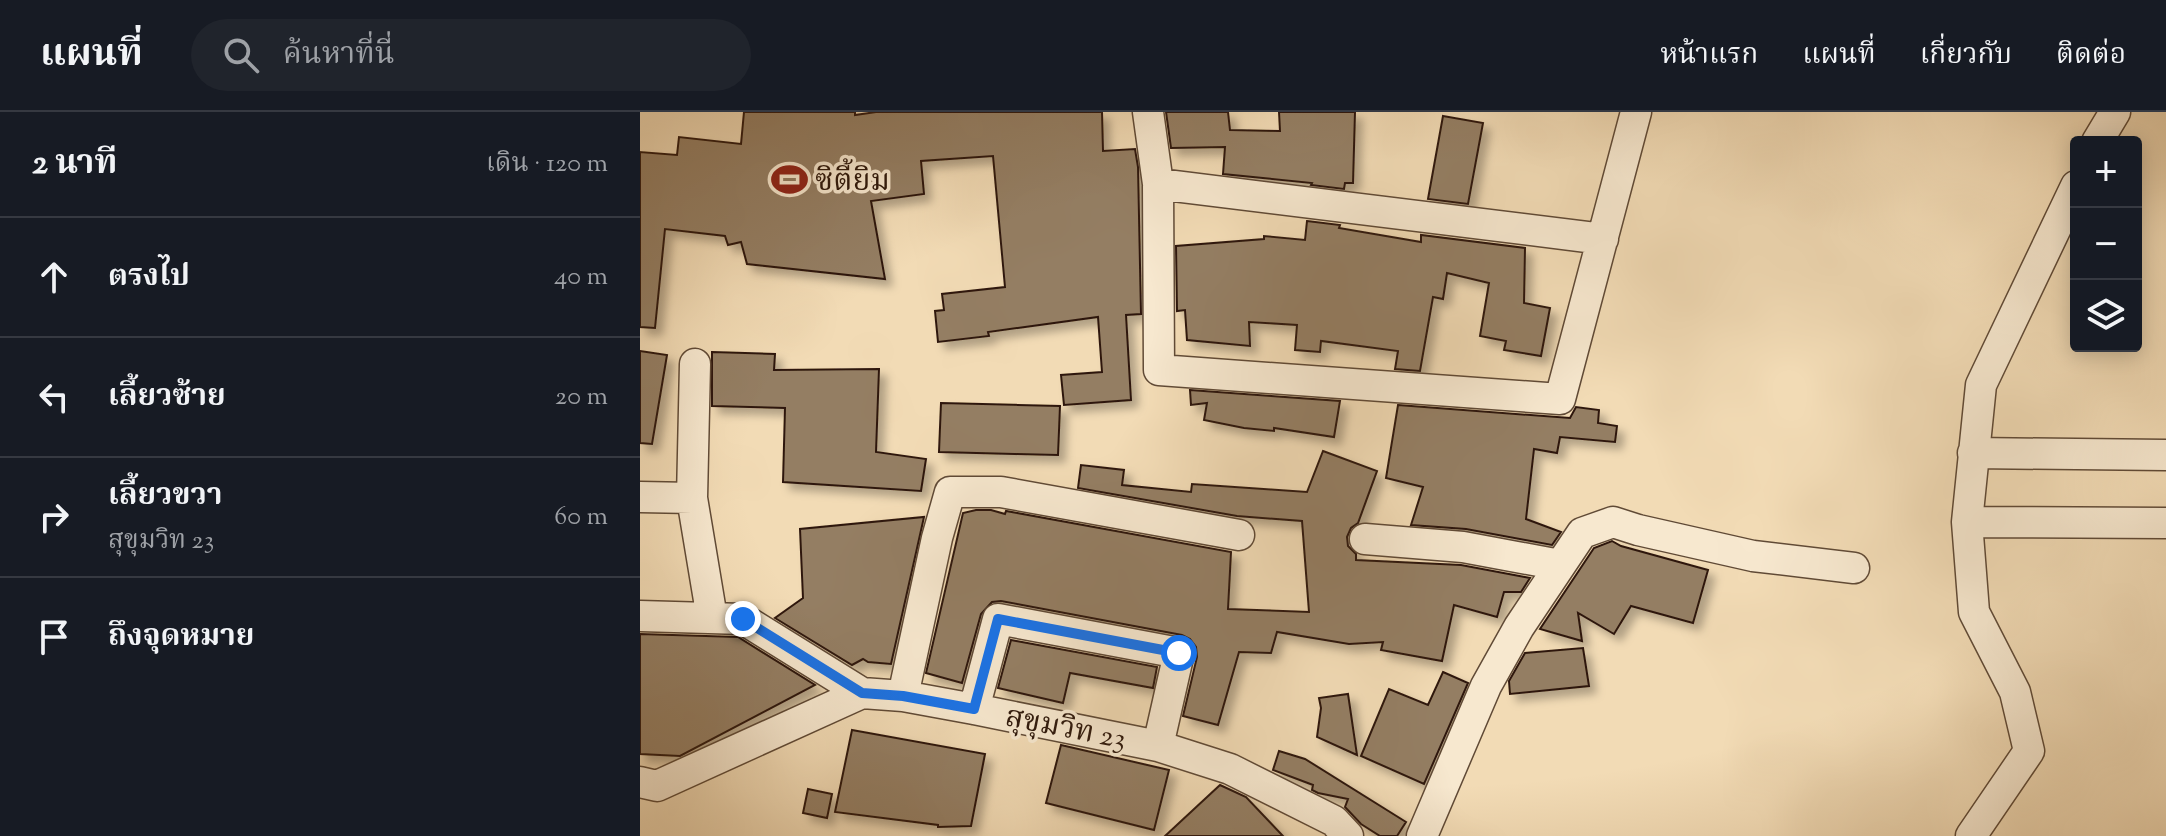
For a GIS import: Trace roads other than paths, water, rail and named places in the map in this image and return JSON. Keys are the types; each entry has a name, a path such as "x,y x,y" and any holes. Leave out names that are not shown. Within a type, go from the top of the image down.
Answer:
{"street":[{"path":"1148,112 1158,184 1159,370 1560,399 1636,112"},
{"path":"2101,136 2115,112"},
{"path":"1158,184 1603,239"},
{"path":"1971,836 2029,751 2015,692 1974,612 1967,522 1981,385 2070,199"},
{"path":"695,364 692,498 712,618"},
{"path":"1973,453 2166,455"},
{"path":"903,696 950,492 1001,492 1239,535"},
{"path":"640,497 692,498"},
{"path":"1422,836 1486,686 1519,627 1582,533 1613,522 1753,556 1854,568"},
{"path":"1967,522 2166,523"},
{"path":"1365,539 1463,547 1560,565"},
{"name":"สุขุมวิท 23","path":"640,616 743,619 862,693 903,696 1158,746 1230,769 1334,821 1348,836"},
{"path":"974,709 998,619 1179,653 1158,746"},
{"path":"640,782 657,786 862,693"}],"place":[{"name":"ซิตี้ยิม","path":"789,180"}]}
